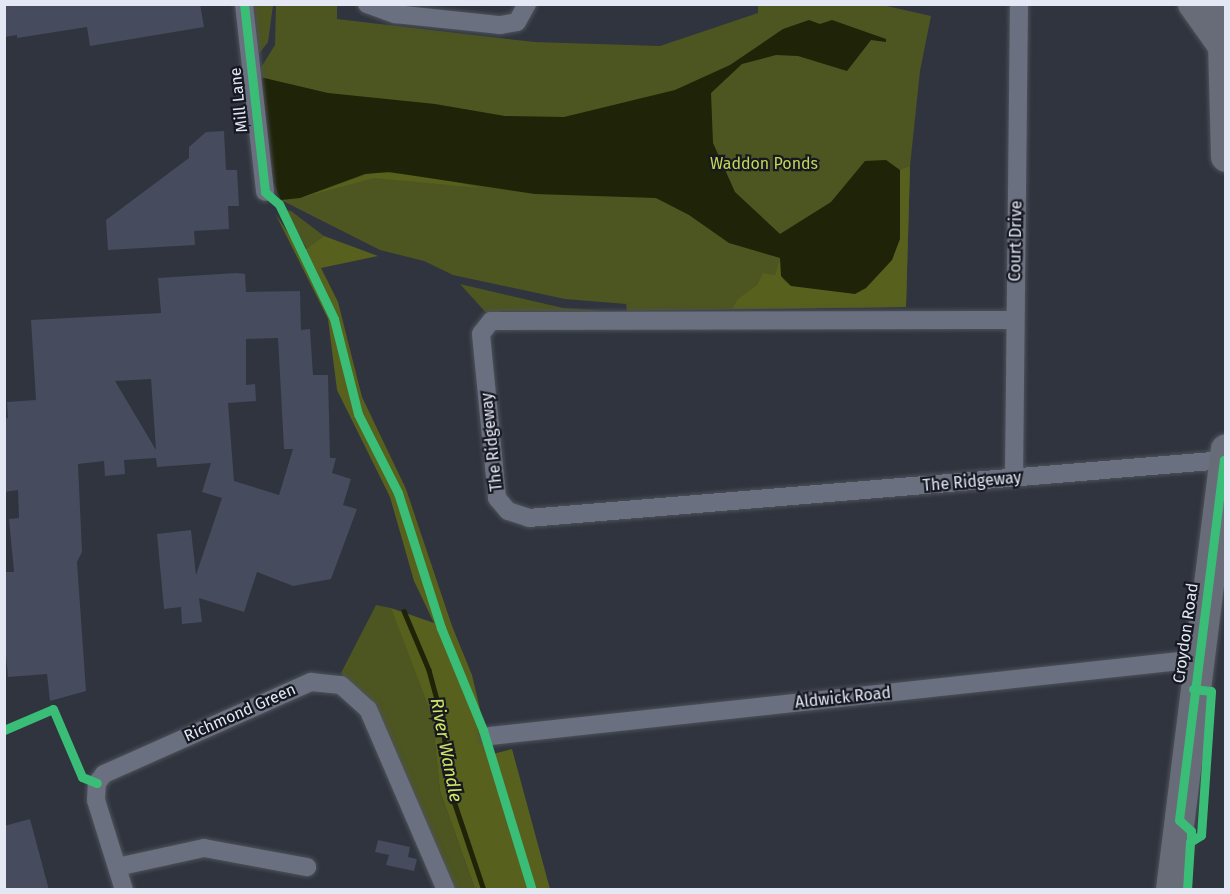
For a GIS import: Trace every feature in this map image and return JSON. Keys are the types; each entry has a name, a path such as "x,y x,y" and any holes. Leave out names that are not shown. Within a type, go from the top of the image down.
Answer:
{"highway":[{"path":"1193,4 1220,42"},
{"path":"1222,4 1220,42 1226,157"},
{"name":"Croydon Road","path":"1171,890 1197,662 1225,455"}],"street":[{"name":"Mill Lane","path":"244,4 265,192"},
{"path":"367,4 395,14 500,25 517,21 527,4"},
{"name":"Court Drive","path":"1014,478 1019,4"},
{"name":"The Ridgeway","path":"1015,320 502,320 486,324 481,334 498,498 508,511 523,518 1014,478 1225,455"},
{"name":"Aldwick Road","path":"490,736 1180,661 1197,662"},
{"name":"Richmond Green","path":"117,867 96,800 97,783 104,774 311,682 341,685 357,695 379,728 446,890"},
{"path":"124,890 117,867 204,848 307,867"}],"green space":[{"name":"Waddon Ponds","path":"878,4 931,16 920,71 910,166 906,307 627,311 626,304 565,299 453,275 424,261 380,250 281,200 273,182 260,69 275,45 276,5 337,5 337,19 534,42 660,46 758,13 758,5"},
{"path":"254,5 273,5 268,42 259,54"},
{"path":"910,166 906,307 732,309 738,299 757,285 763,273 775,275 780,259 783,280 791,286 892,260 899,239 900,170"},
{"path":"373,172 432,176 480,188 374,178 300,198"},
{"path":"286,210 291,211 324,236 307,250"},
{"path":"275,213 301,253 324,236 378,256 321,268 338,302 362,397 406,489 452,626 472,675 483,722 479,725 489,755 512,749 550,889 475,889 440,791 432,715 391,608 434,623 414,581 390,497 337,390 328,319"},
{"path":"460,284 563,308 609,311 502,311 489,316"},
{"path":"376,605 391,608 410,650 432,715 440,791 475,889 449,889 370,703 341,673"}],"shaded area":[{"name":"Waddon Ponds","path":"809,20 820,24 832,20 886,39 886,42 871,40 847,71 798,56 776,55 742,64 711,93 713,143 735,192 780,234 831,202 865,161 886,160 900,170 900,239 892,260 866,288 855,294 791,286 781,276 780,258 729,243 689,215 656,198 535,194 389,172 365,174 300,198 281,200 273,182 260,77 328,93 435,104 505,116 564,117 675,90 730,65 783,29"}],"building":[{"path":"4,4 200,4 204,27 90,46 87,27 17,38 17,35 4,37"},
{"path":"224,131 226,170 237,170 239,206 228,206 229,229 194,231 195,245 108,250 106,220 189,158 189,147 206,132"},
{"path":"236,273 245,274 246,292 300,291 301,330 310,329 313,375 328,375 330,458 336,458 332,473 351,479 343,505 357,509 331,579 293,586 257,572 244,612 199,598 202,622 182,624 181,607 164,609 157,534 191,530 196,575 222,498 202,492 211,463 157,467 156,458 124,460 125,474 105,476 104,461 78,464 82,552 77,562 86,691 50,701 47,674 8,677 4,634 4,572 14,572 9,519 19,518 18,490 4,492 4,419 8,418 7,402 36,400 31,320 161,313 158,278","holes":["278,338 284,449 293,449 279,495 234,481 228,403 256,401 255,384 246,385 246,339","151,379 156,450 115,381"]},
{"path":"30,819 49,890 4,890 4,826"},
{"path":"378,840 410,847 408,857 417,859 414,871 386,865 389,855 375,852"}],"waterway":[{"name":"River Wandle","path":"404,611 429,670 442,718 451,792 484,890"}],"cycle path":[{"path":"244,4 265,192 279,204 334,319 358,414 398,493 441,628 483,730 532,890"},
{"path":"1191,841 1191,831 1179,820 1224,460"},
{"path":"1187,890 1190,842 1201,835 1211,691 1193,689"},
{"path":"4,730 53,709 82,777 97,783"}]}
